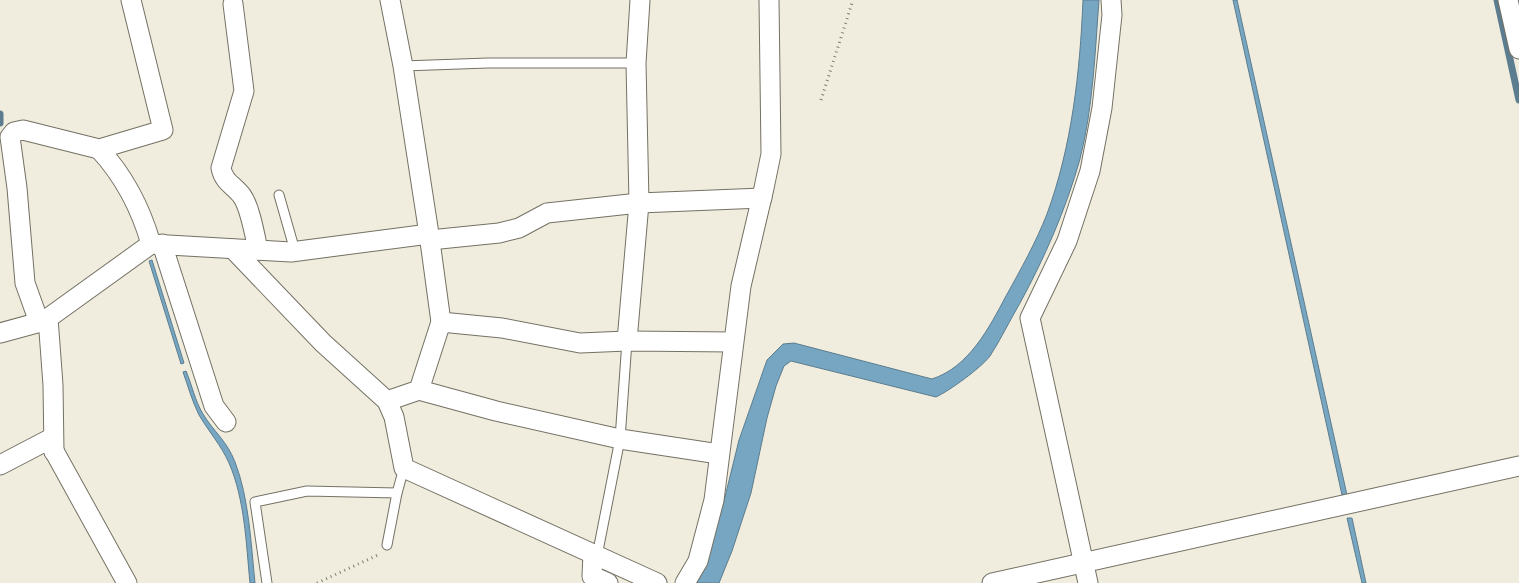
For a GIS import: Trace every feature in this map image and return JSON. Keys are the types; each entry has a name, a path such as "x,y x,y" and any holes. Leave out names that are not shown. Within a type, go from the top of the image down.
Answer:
{"street":[{"path":"54,452 53,385 44,320 25,283 17,188 10,137 14,132 23,130 99,149 164,130 131,0"},
{"path":"390,0 403,66 442,322 419,390"},
{"path":"627,341 639,203 636,63 640,0"},
{"path":"685,583 698,561 714,500 741,286 771,154 769,0"},
{"path":"1088,583 1030,318 1067,241 1090,171 1102,108 1112,16 1111,0"},
{"path":"1508,0 1519,49"},
{"path":"233,4 244,91 221,168 223,177 243,197 258,250"},
{"path":"99,149 114,166 146,229 156,244 214,406 226,422"},
{"path":"0,333 44,320 156,244 295,251 430,237 499,233 519,228 546,213 639,203 762,198"},
{"path":"233,248 323,344 387,401 394,417 404,468 657,583"},
{"path":"442,322 502,328 580,342 734,342"},
{"path":"387,401 419,390 496,411 620,439 720,454"},
{"path":"0,465 48,440 127,583"},
{"path":"992,583 1519,466"},
{"path":"595,555 592,576 608,583"}],"lane":[{"path":"403,66 488,63 636,63"},
{"path":"278,195 295,251"},
{"path":"595,555 620,439 627,341"},
{"path":"387,545 404,468"},
{"path":"267,583 255,502 307,491 397,493"}],"path":[{"path":"821,100 853,0"},
{"path":"317,583 379,555 387,545"}],"water":[{"path":"1083,0 1099,0 1091,100 1080,159 1068,196 1038,268 990,356 980,367 949,390 936,397 791,361 784,366 767,418 751,493 732,551 719,583 694,583 723,505 739,440 767,360 783,344 794,343 932,379 957,365 977,345 1033,245 1056,188 1069,135 1077,81"},
{"path":"1233,0 1237,0 1347,495 1342,495"},
{"path":"152,260 184,363 181,364 149,261"},
{"path":"186,371 200,409 228,448 240,476 249,521 255,583 250,583 242,507 234,477 226,456 203,421 192,399 183,372"},
{"path":"1347,518 1352,518 1366,583 1362,583"}],"waterway":[{"path":"1497,0 1519,100"},
{"path":"0,114 0,123"}]}
